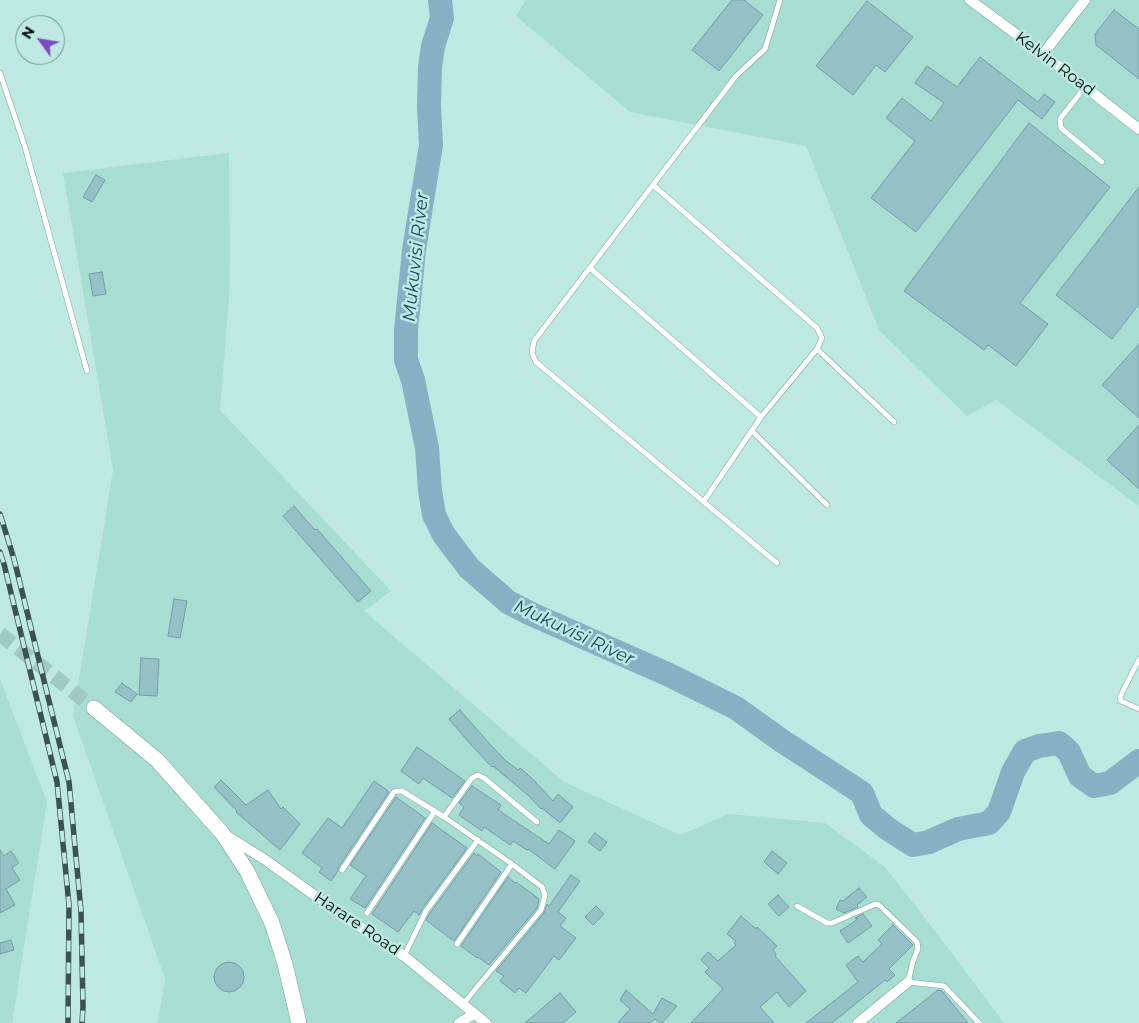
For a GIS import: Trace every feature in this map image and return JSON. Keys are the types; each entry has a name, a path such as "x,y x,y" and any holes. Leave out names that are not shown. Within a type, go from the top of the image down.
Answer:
{"street":[{"name":"Kelvin Road","path":"970,0 1139,129"},
{"path":"1043,54 1085,0"},
{"path":"94,708 158,760 222,833 247,871 272,923 300,1023"},
{"name":"Harare Road","path":"222,833 264,859 404,956 486,1023"},
{"path":"858,1023 908,982"},
{"path":"459,1023 474,1014"}],"lane":[{"path":"778,562 536,362 532,353 534,341 736,76 765,50 780,0"},
{"path":"0,74 25,147 87,371"},
{"path":"1085,86 1060,119 1061,128 1102,162"},
{"path":"653,185 817,328 822,338 817,349 761,417 704,502"},
{"path":"590,268 761,417"},
{"path":"817,349 894,422"},
{"path":"752,431 827,505"},
{"path":"1139,659 1120,700 1139,709"},
{"path":"444,817 472,778 478,775 537,822"},
{"path":"342,870 394,792 402,791 478,840 542,887 545,895 541,910 462,1005"},
{"path":"367,913 435,811"},
{"path":"404,956 426,911 478,840"},
{"path":"457,944 512,864"},
{"path":"797,906 827,923 832,923 838,922 875,904 879,905 917,942 918,949 908,982 944,986 979,1023"}],"shaded area":[{"path":"526,0 1139,0 1139,506 996,400 967,416 879,330 806,146 630,112 516,16"},
{"path":"229,153 230,285 220,410 391,591 364,611 564,782 680,835 729,814 825,823 885,867 1004,1023 158,1023 165,979 73,716 113,470 63,173"},
{"path":"0,679 47,802 12,1023 0,1023"}],"building":[{"path":"732,0 744,0 763,15 719,71 692,50"},
{"path":"867,1 913,37 885,72 876,65 853,95 816,66"},
{"path":"1114,10 1139,29 1139,79 1096,45 1095,34"},
{"path":"980,57 1038,102 1044,94 1055,102 1042,119 1018,100 916,232 871,198 915,141 886,118 902,98 931,121 944,103 915,83 927,66 957,87"},
{"path":"1029,123 1110,187 1020,303 1048,324 1016,366 988,345 984,350 904,291"},
{"path":"96,175 105,180 92,202 83,197"},
{"path":"1139,187 1139,304 1112,339 1056,295"},
{"path":"102,272 106,294 93,296 89,274"},
{"path":"1139,344 1139,418 1102,385"},
{"path":"1139,425 1139,489 1107,460"},
{"path":"294,506 315,530 317,529 371,591 358,602 283,516"},
{"path":"174,599 187,601 180,638 168,636"},
{"path":"141,658 159,659 157,696 139,695"},
{"path":"122,683 137,694 131,702 115,692"},
{"path":"460,710 505,760 518,770 520,768 553,801 558,794 573,807 560,823 492,767 472,746 449,719"},
{"path":"417,747 465,781 452,798 423,778 419,784 401,771"},
{"path":"221,780 246,805 268,790 281,809 283,807 300,824 280,850 236,812 214,787"},
{"path":"374,781 389,792 331,881 319,872 322,868 302,853 328,818 342,828"},
{"path":"472,786 501,805 498,810 549,844 559,830 575,841 555,869 528,849 513,841 510,845 484,827 482,831 459,815 464,807 459,803"},
{"path":"396,797 425,818 365,908 350,899 366,876 350,865"},
{"path":"432,823 467,848 419,915 414,911 398,932 372,914"},
{"path":"595,833 607,842 600,851 588,842"},
{"path":"0,850 4,856 11,851 19,863 12,868 20,880 6,889 15,905 0,913"},
{"path":"772,851 787,863 778,874 764,862"},
{"path":"474,853 501,872 454,941 426,920"},
{"path":"571,875 580,881 558,912 566,918 560,926 576,938 559,960 554,956 526,993 519,988 515,993 500,981 504,976 496,971 544,913 547,904 549,906"},
{"path":"508,877 539,899 537,908 489,965 461,946"},
{"path":"859,888 867,897 857,905 858,907 844,913 836,909 840,900 843,901"},
{"path":"778,895 789,907 779,916 768,904"},
{"path":"596,906 604,914 593,925 585,917"},
{"path":"863,914 872,926 848,943 840,931 858,919 855,918"},
{"path":"741,916 756,929 757,927 777,946 773,950 776,954 775,956 806,991 789,1007 777,992 760,1007 774,1023 691,1023 723,989 705,972 709,968 701,960 708,952 718,961 736,945 734,943 736,941 727,934"},
{"path":"893,925 913,945 889,969 895,975 887,982 885,980 832,1023 806,1023 858,982 846,965 858,956 863,962 882,944 878,940"},
{"path":"11,940 14,950 0,954 0,943"},
{"path":"229,962 240,966 244,977 240,988 229,992 218,988 214,977 218,966"},
{"path":"626,990 653,1014 662,998 677,1006 662,1023 655,1019 651,1023 618,1023 630,1009 620,1000"},
{"path":"938,990 942,991 968,1023 896,1023"},
{"path":"560,993 576,1012 563,1023 525,1023"}],"waterway":[{"name":"Mukuvisi River","path":"440,0 442,18 433,46 430,67 429,107 431,145 414,250 406,330 406,360 413,380 427,448 434,515 444,535 469,568 508,602 667,674 736,708 782,741 862,793 871,815 888,829 913,845 929,842 958,829 989,823 999,812 1013,772 1025,751 1039,746 1059,743 1069,752 1080,776 1094,786 1110,783 1139,761"}],"tunnel":[{"path":"0,634 94,708"}],"railway":[{"path":"0,514 14,559 69,782 81,911 82,1023"},
{"path":"0,552 57,782 69,905 68,1023"}]}
